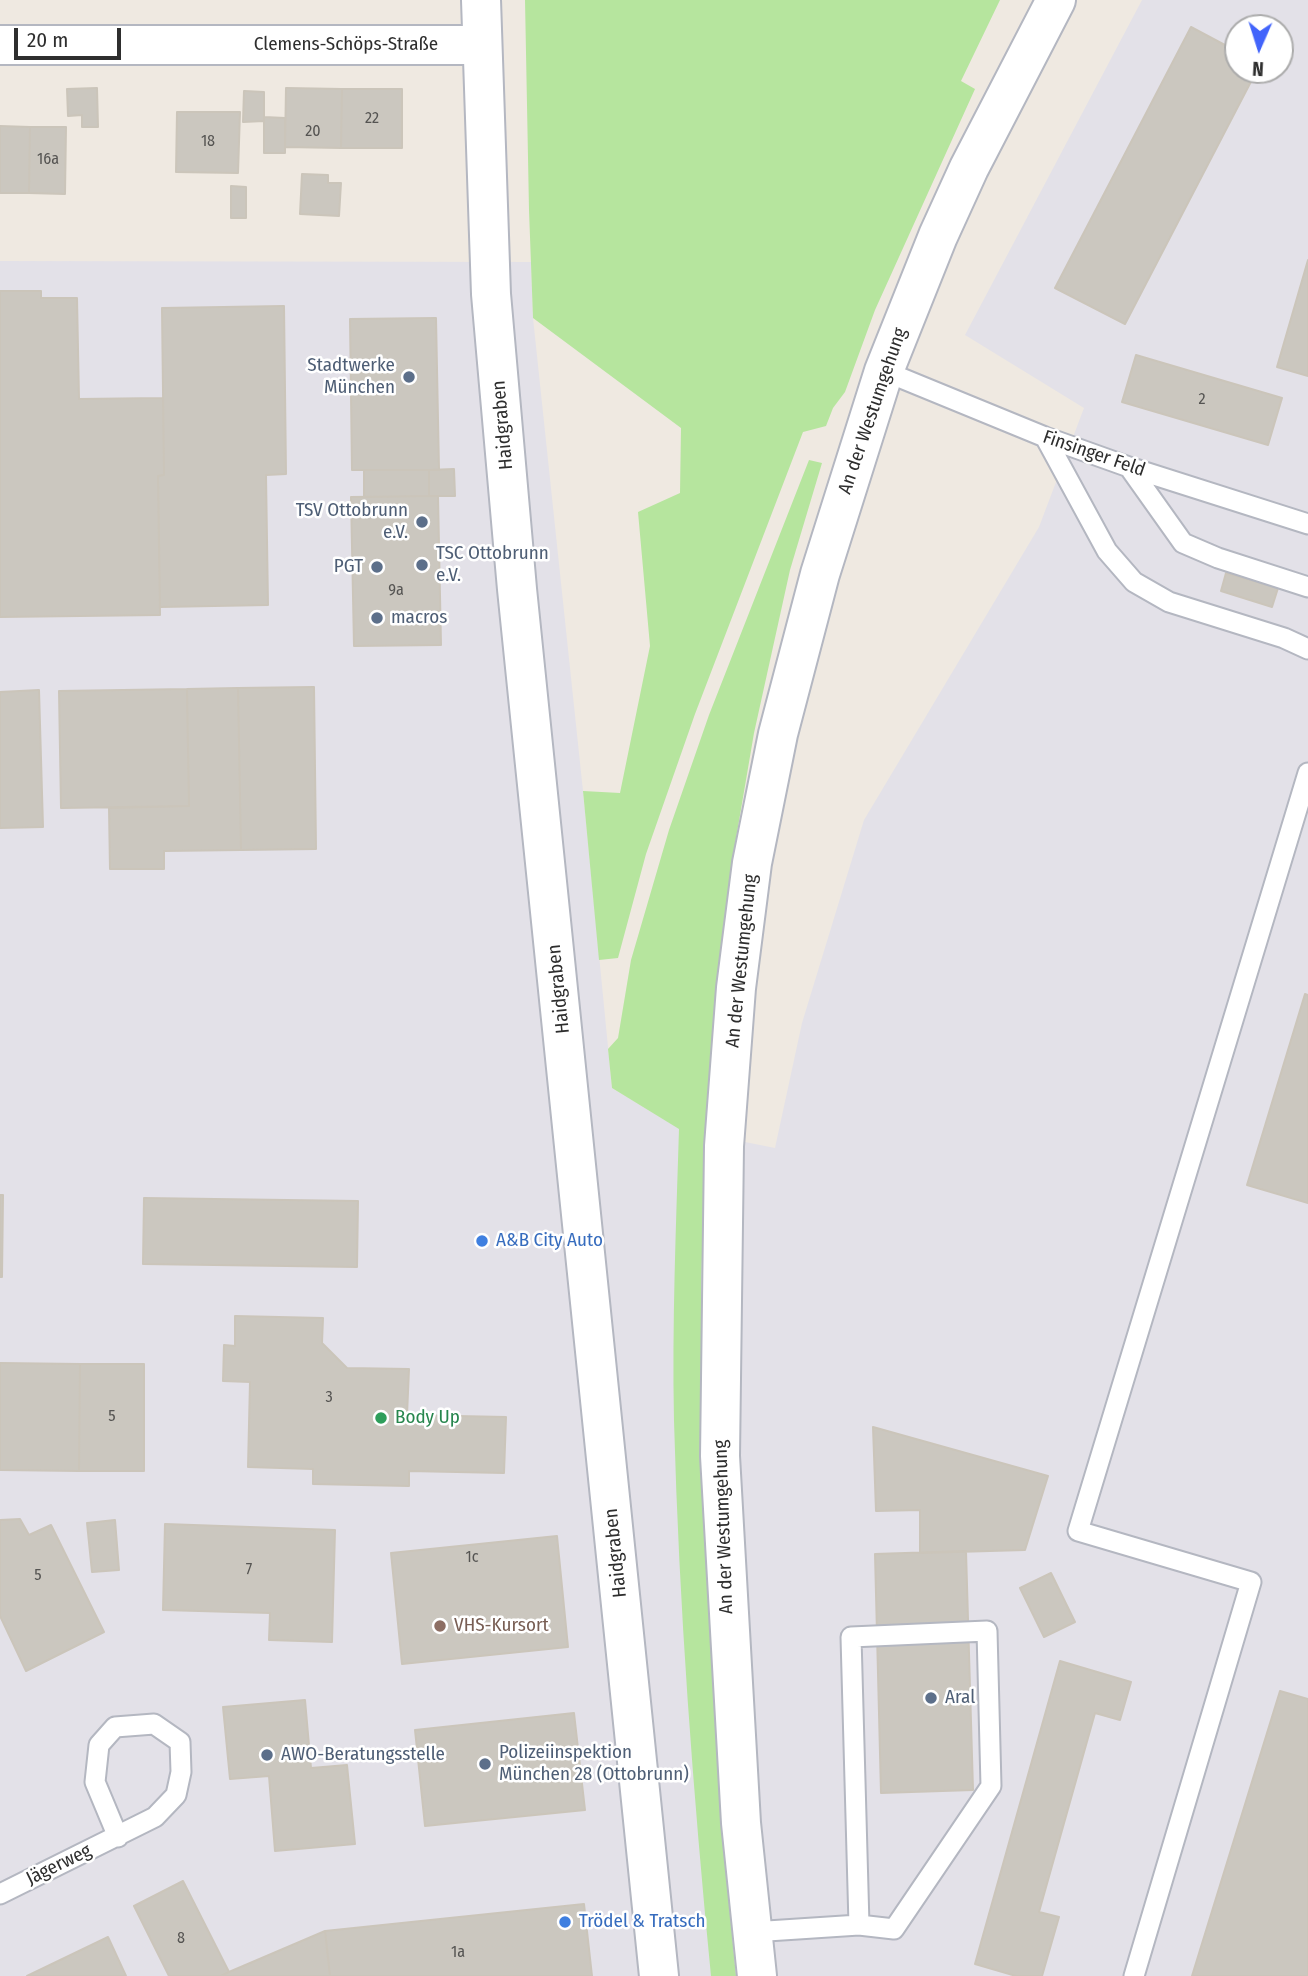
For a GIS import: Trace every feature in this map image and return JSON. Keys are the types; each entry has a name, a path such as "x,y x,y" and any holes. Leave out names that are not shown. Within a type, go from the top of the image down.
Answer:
{"street":[{"name":"Haidgraben","path":"481,0 491,294 517,589 659,1976"},
{"name":"An der Westumgehung","path":"757,1976 741,1823 720,1456 724,1146 736,988 752,863 778,734 820,574 884,372 938,236 969,168 1056,0"},
{"name":"Clemens-Schöps-Straße","path":"0,45 481,45"}],"lane":[{"name":"Finsinger Feld","path":"884,372 1045,437 1129,467 1308,524"},
{"path":"1045,437 1107,551 1134,582 1169,602 1284,638 1308,649"},
{"path":"1129,467 1183,543 1218,558 1308,587"},
{"path":"1135,1976 1251,1582 1078,1531 1308,773"},
{"path":"752,1932 859,1925 894,1928 991,1786 987,1631 851,1637 859,1925"},
{"name":"Jägerweg","path":"0,1894 118,1837 155,1817 176,1795 181,1772 180,1742 154,1724 115,1727 99,1745 95,1782 118,1837"}],"shaded area":[{"path":"1142,0 1308,0 1308,1976 0,1976 0,261 531,262 533,318 612,1088 680,1129 775,1148 802,1023 864,820 1039,527 1084,408 965,335"}],"green space":[{"path":"525,0 1000,0 961,81 975,89 875,310 845,392 833,408 826,426 803,432 695,714 646,854 618,958 599,960 583,791 620,793 650,646 638,512 680,493 681,428 533,318"},
{"path":"809,460 822,463 790,570 754,733 732,862 717,987 705,1146 701,1289 703,1459 725,1861 736,1976 711,1976 698,1838 676,1490 674,1348 679,1129 612,1088 608,1049 618,1038 631,960 669,830 709,715"}],"building":[{"path":"1191,27 1224,45 1224,84 1250,84 1125,324 1055,288"},
{"path":"97,88 98,127 82,127 82,115 68,116 67,89"},
{"path":"286,88 342,89 341,148 285,147"},
{"path":"342,89 402,89 402,148 341,148"},
{"path":"244,91 264,92 264,121 243,122"},
{"path":"177,112 240,112 238,173 176,172"},
{"path":"264,117 285,118 285,153 264,153"},
{"path":"0,126 30,127 29,193 0,193"},
{"path":"30,127 66,127 65,194 29,193"},
{"path":"302,174 328,175 328,183 341,183 339,216 300,214"},
{"path":"231,186 246,187 246,218 231,218"},
{"path":"1308,260 1308,376 1277,367"},
{"path":"0,291 41,291 41,298 77,298 79,399 163,398 164,475 158,476 160,615 0,617"},
{"path":"284,306 286,474 266,475 268,605 160,607 158,476 164,475 162,308"},
{"path":"436,318 439,470 352,470 350,319"},
{"path":"1136,355 1282,398 1268,445 1122,402"},
{"path":"454,469 455,496 429,496 429,470"},
{"path":"364,470 429,470 429,496 364,497"},
{"path":"438,496 441,645 354,646 351,497"},
{"path":"1226,573 1278,588 1272,607 1221,591"},
{"path":"314,687 316,849 241,850 238,688"},
{"path":"238,688 241,850 164,851 164,869 110,869 109,808 189,806 187,689"},
{"path":"187,689 189,806 61,808 59,691"},
{"path":"39,690 43,827 0,828 0,692"},
{"path":"1305,994 1308,995 1308,1203 1247,1185"},
{"path":"0,1195 3,1195 2,1277 0,1277"},
{"path":"144,1198 358,1201 357,1267 143,1264"},
{"path":"235,1316 323,1318 322,1343 347,1368 409,1369 407,1415 506,1417 504,1473 409,1471 409,1486 313,1484 313,1469 248,1467 250,1382 223,1381 224,1345 235,1346"},
{"path":"0,1363 80,1364 79,1471 0,1470"},
{"path":"80,1364 144,1364 144,1471 79,1471"},
{"path":"873,1427 1048,1476 1025,1550 920,1553 920,1510 876,1511"},
{"path":"20,1519 29,1535 51,1525 104,1632 26,1671 0,1616 0,1520"},
{"path":"115,1520 119,1570 92,1572 87,1523"},
{"path":"165,1524 335,1530 332,1642 269,1640 270,1613 163,1610"},
{"path":"557,1536 568,1647 402,1664 391,1553"},
{"path":"966,1551 973,1790 881,1793 875,1554"},
{"path":"1051,1573 1075,1622 1044,1637 1020,1588"},
{"path":"1060,1661 1131,1682 1120,1720 1095,1713 1039,1912 1059,1917 1042,1976 1016,1976 975,1964"},
{"path":"1280,1691 1308,1699 1308,1976 1192,1976"},
{"path":"305,1700 311,1768 347,1765 355,1844 275,1851 269,1776 230,1779 223,1707"},
{"path":"574,1713 585,1810 425,1826 415,1730"},
{"path":"183,1881 229,1972 221,1976 169,1976 134,1906"},
{"path":"584,1904 592,1976 330,1976 325,1931"},
{"path":"325,1931 330,1976 221,1976 229,1972"},
{"path":"108,1937 126,1976 27,1976"}],"place":[{"name":"Stadtwerke München","path":"409,377"},
{"name":"TSV Ottobrunn e.V.","path":"422,522"},
{"name":"TSC Ottobrunn e.V.","path":"422,565"},
{"name":"PGT","path":"377,567"},
{"name":"macros","path":"377,618"},
{"name":"A&B City Auto","path":"482,1241"},
{"name":"Body Up","path":"381,1418"},
{"name":"VHS-Kursort","path":"440,1626"},
{"name":"Aral","path":"931,1698"},
{"name":"AWO-Beratungsstelle","path":"267,1755"},
{"name":"Polizeiinspektion München 28 (Ottobrunn)","path":"485,1764"},
{"name":"Trödel & Tratsch","path":"565,1922"}]}
